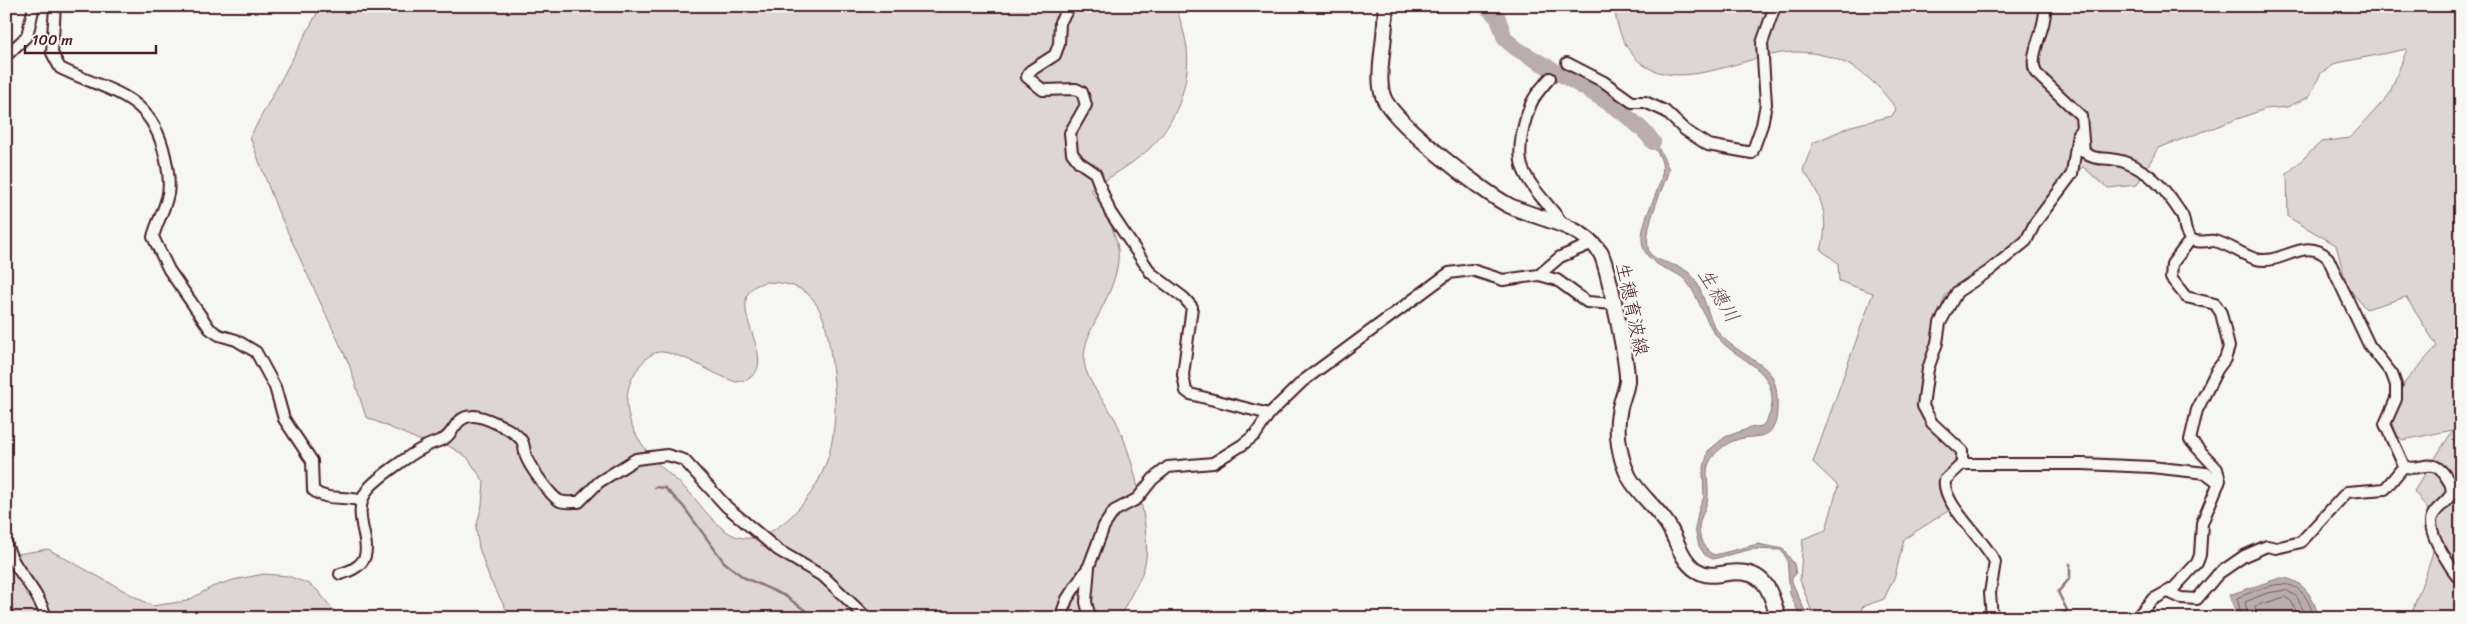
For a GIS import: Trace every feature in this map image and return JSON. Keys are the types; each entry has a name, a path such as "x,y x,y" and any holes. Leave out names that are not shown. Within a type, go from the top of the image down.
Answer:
{"main road":[{"name":"生穂育波線","path":"1386,6 1387,26 1381,85 1386,105 1421,139 1493,196 1510,206 1579,233 1593,244 1601,254 1606,267 1627,374 1619,412 1617,436 1628,475 1668,525 1684,557 1691,566 1704,575 1752,573 1763,581 1771,594 1778,618"}],"street":[{"path":"6,56 27,36 34,6"},
{"path":"55,6 52,53 60,68 128,97 144,110 154,124 163,143 169,186 167,198 153,237 169,270 210,329 219,335 247,345 256,352 276,387 284,419 312,461 313,490 324,496 354,498 362,501"},
{"path":"1070,6 1060,22 1059,44 1055,55 1030,71 1027,77 1042,90 1076,89 1082,92 1086,105 1070,133 1072,153 1079,162 1095,173 1099,179 1110,212 1151,274 1190,303 1192,312 1183,375 1186,391 1190,394 1269,414"},
{"path":"1566,63 1604,82 1632,102 1645,102 1665,111 1685,130 1708,145 1752,153 1765,111 1762,43 1775,6"},
{"path":"2045,6 2045,24 2033,56 2033,67 2036,73 2077,110 2083,120 2084,152 2096,159 2119,160 2142,170 2153,178 2182,216 2184,229 2191,239 2216,242 2258,260 2270,260 2307,248 2321,252 2328,258 2369,345 2392,374 2396,385 2394,404 2384,424 2404,466 2409,468 2434,466 2440,469 2451,483 2450,496 2434,514 2431,524 2443,554 2461,581"},
{"path":"1550,78 1531,105 1521,154 1523,168 1530,182 1564,226"},
{"path":"1962,464 1962,452 1932,423 1923,406 1928,369 1937,343 1940,324 1957,292 1989,272 2026,241 2034,223 2072,174 2075,148 2079,132 2083,126"},
{"path":"2136,618 2152,600 2168,592 2197,563 2201,547 2204,515 2219,484 2217,469 2190,440 2197,410 2225,359 2229,346 2221,313 2216,306 2212,302 2186,297 2172,278 2172,264 2191,239"},
{"path":"1539,275 1560,257 1593,244"},
{"path":"1064,618 1063,610 1067,599 1089,566 1108,518 1114,511 1137,499 1161,471 1174,465 1213,463 1256,434 1269,414 1303,381 1449,273 1459,270 1476,271 1503,280 1539,275 1557,280 1587,302 1614,304"},
{"path":"340,574 362,564 367,552 366,542 360,527 362,501 374,483 421,448 444,439 461,419 473,416 487,418 516,435 522,441 529,462 553,495 561,501 579,502 599,482 636,459 657,455 674,456 689,464 702,482 726,507 778,550 824,577 867,618"},
{"path":"1992,618 1990,593 1995,562 1978,535 1955,508 1945,489 1945,480 1962,464 2083,464 2151,467 2206,473 2219,484"},
{"path":"2168,592 2181,598 2197,599 2218,574 2244,556 2267,546 2276,548 2301,542 2347,492 2385,489 2404,466"},
{"path":"6,542 12,562 24,573 46,618"},
{"path":"1089,566 1086,602 1090,618"}],"shaded area":[{"path":"321,6 1176,6 1186,43 1188,61 1184,89 1173,116 1158,140 1148,150 1128,166 1091,189 1113,230 1118,246 1118,257 1115,277 1090,331 1084,353 1085,367 1092,383 1121,432 1133,468 1145,527 1146,559 1144,567 1120,618 511,618 490,580 479,548 476,528 482,505 484,482 467,457 442,442 419,440 366,417 349,364 277,209 250,137","holes":["765,282 790,285 807,293 820,311 827,333 834,380 834,424 831,445 825,465 804,503 787,520 772,531 761,536 743,538 735,536 719,526 689,492 656,462 634,431 630,421 627,401 628,391 636,371 647,358 657,352 681,357 736,382 751,377 758,368 758,357 747,316 746,303 752,288"]},
{"path":"1614,6 2461,6 2461,618 2411,618 2432,557 2435,532 2433,521 2425,505 2414,491 2453,430 2403,440 2396,435 2392,419 2405,382 2437,346 2406,297 2366,309 2347,286 2336,245 2288,217 2287,174 2321,142 2350,138 2389,95 2407,49 2337,63 2321,73 2309,97 2287,107 2265,109 2158,148 2137,185 2108,188 2083,167 2057,185 2033,217 2021,241 1987,268 1957,285 1945,296 1922,371 1917,401 1923,420 1956,452 1954,463 1938,483 1951,509 1904,539 1895,576 1884,599 1862,607 1861,618 1814,618 1800,580 1803,539 1826,530 1838,486 1813,462 1873,293 1839,281 1838,263 1821,250 1825,228 1822,208 1810,179 1803,170 1813,143 1851,126 1892,116 1896,109 1876,85 1853,67 1826,56 1811,53 1777,54 1696,74 1676,75 1658,72 1641,63 1625,44 1619,30"},
{"path":"48,549 152,606 187,601 212,587 233,580 264,574 288,576 309,584 317,590 340,618 6,618 6,556"}],"water":[{"name":"生穂川","path":"1637,121 1651,133 1669,169 1650,223 1648,245 1650,254 1659,260 1683,269 1693,277 1718,332 1731,345 1769,372 1776,388 1776,420 1770,432 1760,436 1732,441 1718,451 1708,465 1708,499 1699,527 1701,540 1705,548 1715,555 1758,544 1783,549 1794,564 1796,574 1792,578 1792,582 1808,618 1801,618 1790,594 1787,559 1781,550 1752,549 1713,559 1705,555 1699,546 1695,529 1699,508 1704,497 1703,472 1708,451 1725,437 1750,428 1762,426 1770,412 1772,402 1771,390 1760,371 1723,343 1715,334 1688,283 1679,275 1652,260 1643,246 1642,235 1659,184 1662,163 1661,158 1639,127"},
{"path":"2280,578 2295,581 2306,590 2314,603 2319,618 2238,618 2229,595"}],"waterway":[{"name":"生穂川","path":"1486,6 1498,18 1505,39 1517,49 1610,104 1642,129 1653,142"},
{"path":"655,487 665,488 683,506 724,562 743,577 785,596 816,618"},
{"path":"2059,618 2067,610 2058,592 2070,578 2070,564"}]}
